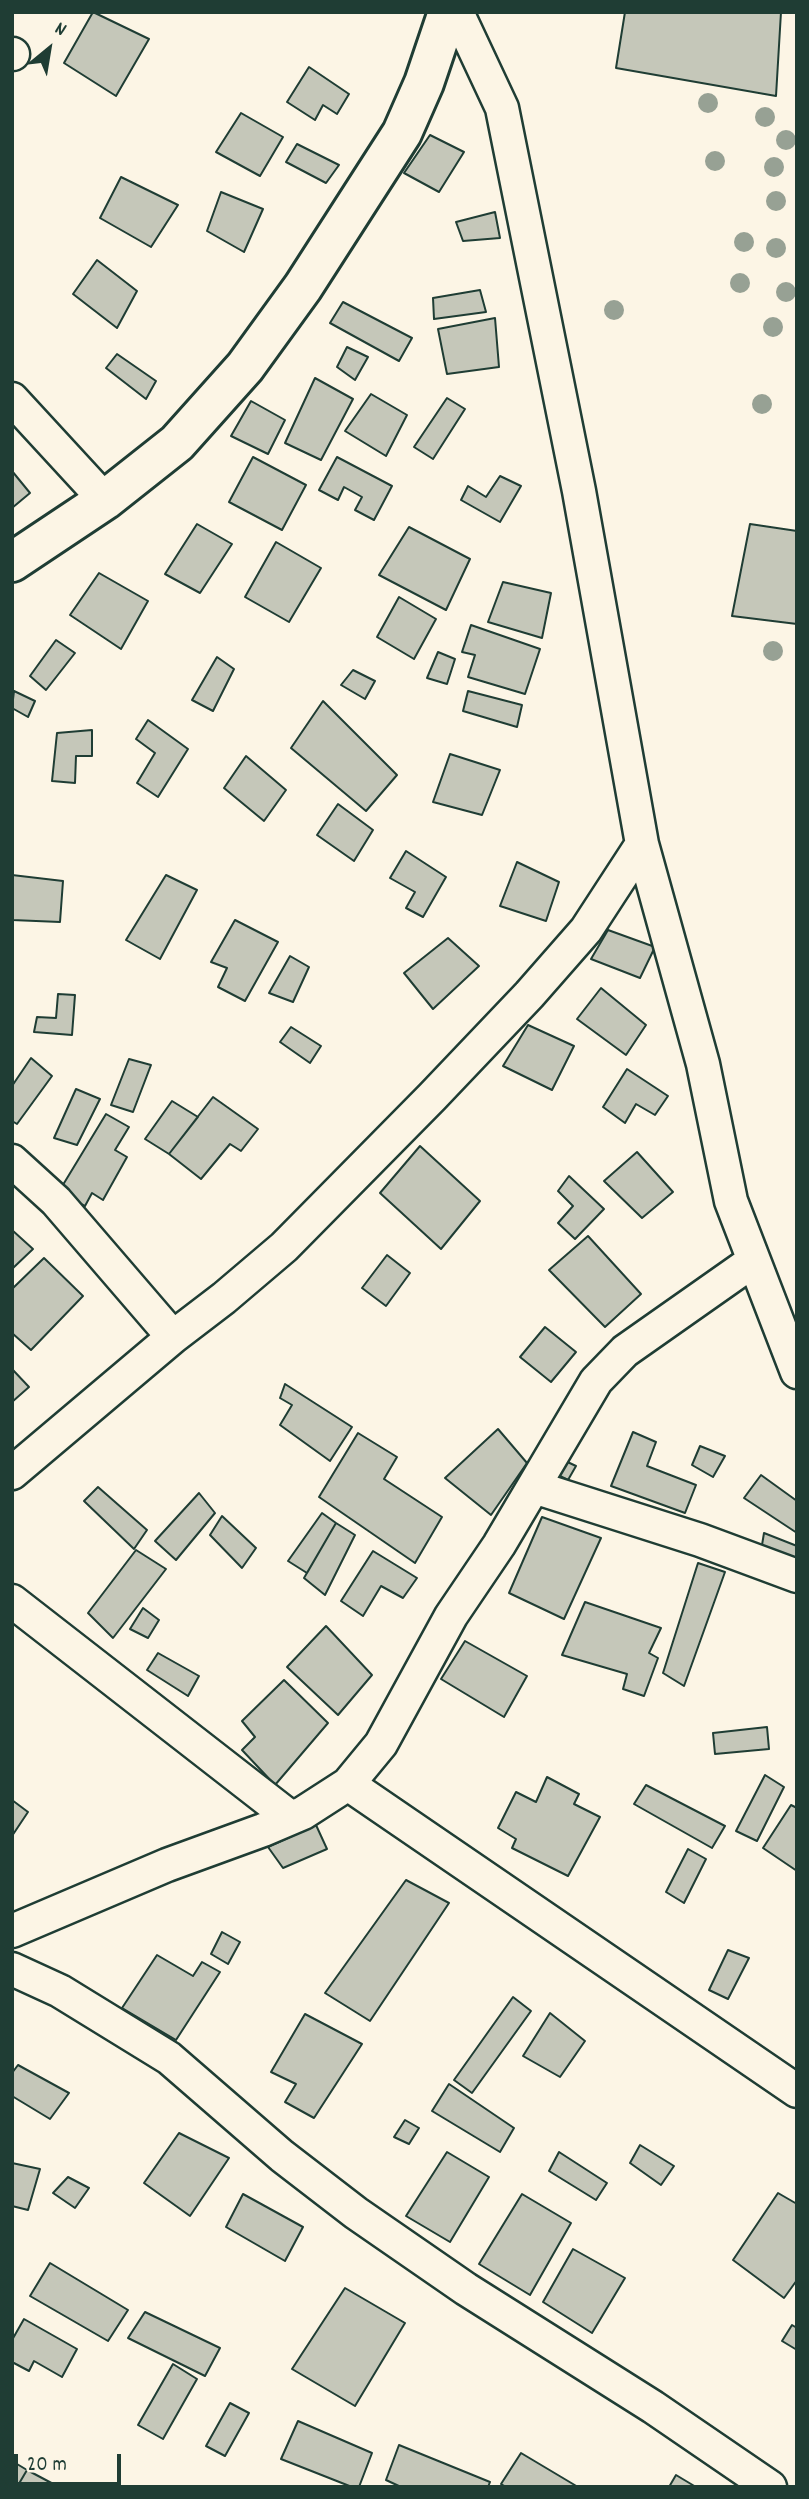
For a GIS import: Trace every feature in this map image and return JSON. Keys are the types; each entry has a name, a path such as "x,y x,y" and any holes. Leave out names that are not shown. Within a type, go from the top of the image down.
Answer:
{"street":[{"path":"12,562 105,500 177,443 246,367 303,286 402,133 424,83 448,12"},
{"path":"457,12 502,108 579,491 642,844 703,1064 731,1201 797,1372"},
{"path":"12,399 105,500"},
{"path":"12,1473 284,1247 529,995 586,930 642,844"},
{"path":"12,1161 57,1201 173,1337"},
{"path":"12,1931 291,1818 348,1784 381,1744 451,1616 499,1545 568,1424 596,1381 625,1351 753,1261"},
{"path":"534,1487 700,1540 797,1576"},
{"path":"12,1601 291,1818"},
{"path":"348,1784 797,2091"},
{"path":"12,1969 60,1991 169,2058 282,2156 356,2213 466,2289 653,2407 771,2487"}],"building":[{"path":"93,12 149,39 116,96 64,63"},
{"path":"625,12 781,12 776,96 616,68"},
{"path":"309,67 349,94 337,114 323,105 315,120 287,102"},
{"path":"241,113 283,137 260,176 216,152"},
{"path":"430,135 464,152 439,192 404,173"},
{"path":"297,144 339,165 326,183 286,162"},
{"path":"121,177 178,205 151,247 100,218"},
{"path":"221,192 263,209 244,252 207,231"},
{"path":"495,212 500,238 463,241 456,222"},
{"path":"97,260 137,291 117,328 73,294"},
{"path":"480,290 486,312 434,319 433,298"},
{"path":"343,302 412,338 399,361 330,323"},
{"path":"495,318 499,367 447,374 438,329"},
{"path":"347,347 368,357 355,380 337,367"},
{"path":"117,354 156,381 146,399 106,368"},
{"path":"315,378 353,399 321,460 285,443"},
{"path":"371,394 407,415 386,456 345,431"},
{"path":"447,398 465,409 433,459 414,447"},
{"path":"251,401 285,420 268,454 231,436"},
{"path":"253,457 306,485 282,530 229,502"},
{"path":"337,457 392,486 374,520 355,510 362,497 344,487 338,500 319,490"},
{"path":"12,471 30,493 12,508"},
{"path":"500,476 521,486 500,522 461,500 468,486 486,497"},
{"path":"197,524 232,544 200,593 165,574"},
{"path":"750,524 797,531 797,624 732,616"},
{"path":"409,527 470,559 446,610 379,575"},
{"path":"276,542 321,568 289,622 245,597"},
{"path":"99,573 148,601 121,649 70,615"},
{"path":"503,582 551,593 542,638 488,622"},
{"path":"399,597 436,619 414,659 377,637"},
{"path":"471,625 540,649 525,694 468,677 475,655 462,652"},
{"path":"56,640 75,653 46,690 30,676"},
{"path":"438,652 455,659 447,684 427,678"},
{"path":"217,657 234,669 213,711 192,700"},
{"path":"353,670 375,681 365,699 341,685"},
{"path":"14,691 35,701 28,717 12,708"},
{"path":"468,691 522,705 517,727 463,711"},
{"path":"323,701 397,775 366,811 291,748"},
{"path":"148,720 188,749 158,797 137,783 155,753 136,739"},
{"path":"92,730 92,756 76,756 75,783 52,781 57,733"},
{"path":"450,754 500,770 482,815 433,802"},
{"path":"246,756 286,790 264,821 224,788"},
{"path":"338,804 373,830 354,861 317,835"},
{"path":"406,851 446,877 423,917 406,908 415,892 390,878"},
{"path":"517,862 559,882 546,921 500,906"},
{"path":"12,875 63,881 60,922 12,920"},
{"path":"166,875 197,890 160,959 126,940"},
{"path":"235,920 278,942 245,1001 218,987 227,968 211,962"},
{"path":"608,930 655,947 640,978 591,959"},
{"path":"448,938 479,966 433,1009 404,973"},
{"path":"290,956 309,967 293,1002 269,993"},
{"path":"601,988 646,1025 626,1055 577,1019"},
{"path":"58,994 75,995 72,1035 34,1032 37,1017 56,1018"},
{"path":"528,1025 574,1046 552,1090 503,1066"},
{"path":"291,1027 321,1046 310,1063 280,1042"},
{"path":"31,1058 52,1076 17,1124 12,1121 12,1086"},
{"path":"129,1059 151,1065 133,1112 111,1105"},
{"path":"627,1069 668,1096 655,1115 636,1104 625,1123 603,1107"},
{"path":"76,1089 100,1099 77,1145 54,1138"},
{"path":"213,1097 258,1129 241,1151 230,1144 201,1179 169,1154"},
{"path":"172,1101 198,1117 169,1154 145,1139"},
{"path":"106,1114 129,1127 115,1150 127,1157 103,1200 92,1193 85,1206 58,1193"},
{"path":"420,1146 480,1201 441,1249 380,1193"},
{"path":"637,1152 673,1192 642,1218 604,1181"},
{"path":"569,1176 604,1209 575,1239 558,1223 573,1206 558,1191"},
{"path":"12,1230 33,1249 12,1269"},
{"path":"588,1236 641,1294 605,1327 549,1270"},
{"path":"387,1255 410,1273 386,1306 362,1288"},
{"path":"44,1258 83,1296 31,1350 12,1333 12,1289"},
{"path":"545,1327 576,1352 551,1382 520,1357"},
{"path":"12,1369 29,1387 12,1402"},
{"path":"285,1384 352,1427 330,1461 280,1425 292,1405 280,1398"},
{"path":"498,1429 527,1463 491,1515 445,1478"},
{"path":"633,1432 656,1442 647,1466 696,1485 685,1513 611,1486"},
{"path":"358,1433 397,1457 384,1479 442,1517 415,1563 319,1497"},
{"path":"700,1446 725,1456 713,1477 692,1465"},
{"path":"559,1458 576,1466 568,1480 552,1472"},
{"path":"761,1475 797,1501 797,1533 744,1498"},
{"path":"98,1487 147,1530 134,1549 84,1501"},
{"path":"199,1493 215,1513 176,1560 155,1541"},
{"path":"322,1513 336,1523 307,1573 288,1561"},
{"path":"222,1516 256,1548 242,1568 210,1535"},
{"path":"542,1517 601,1538 564,1619 509,1593"},
{"path":"336,1523 355,1535 325,1595 304,1578"},
{"path":"764,1533 797,1546 794,1563 761,1551"},
{"path":"136,1550 166,1569 113,1638 88,1613"},
{"path":"373,1551 417,1578 403,1598 381,1586 363,1616 341,1601"},
{"path":"698,1563 725,1572 684,1686 663,1673"},
{"path":"585,1602 661,1628 649,1653 658,1658 644,1696 623,1689 627,1674 562,1655"},
{"path":"143,1608 159,1620 148,1638 130,1629"},
{"path":"326,1626 372,1675 338,1715 287,1667"},
{"path":"465,1641 527,1676 504,1717 441,1679"},
{"path":"158,1653 199,1676 188,1696 147,1670"},
{"path":"284,1680 328,1723 275,1785 242,1750 255,1737 242,1721"},
{"path":"767,1727 769,1749 715,1754 713,1733"},
{"path":"765,1775 784,1787 757,1841 736,1831"},
{"path":"547,1777 579,1794 574,1804 600,1817 568,1876 512,1848 516,1839 498,1828 516,1792 536,1802"},
{"path":"646,1785 725,1826 712,1848 634,1804"},
{"path":"12,1800 28,1812 12,1836"},
{"path":"791,1805 797,1808 797,1871 763,1848"},
{"path":"316,1825 327,1849 283,1868 268,1847"},
{"path":"688,1849 706,1859 684,1903 666,1892"},
{"path":"406,1880 449,1903 370,2021 325,1993"},
{"path":"222,1932 240,1942 228,1964 211,1954"},
{"path":"728,1950 749,1958 728,1999 709,1990"},
{"path":"157,1955 193,1976 202,1962 220,1972 176,2040 122,2008"},
{"path":"513,1997 531,2011 472,2093 454,2080"},
{"path":"550,2013 585,2041 560,2077 523,2056"},
{"path":"305,2014 362,2044 314,2118 285,2102 296,2084 271,2072"},
{"path":"18,2065 69,2093 50,2119 12,2096 12,2073"},
{"path":"449,2084 514,2128 500,2152 432,2111"},
{"path":"405,2120 419,2128 409,2144 394,2137"},
{"path":"179,2133 229,2158 190,2216 144,2183"},
{"path":"640,2145 674,2166 661,2185 630,2163"},
{"path":"447,2152 489,2177 450,2242 406,2216"},
{"path":"559,2152 607,2183 596,2200 549,2171"},
{"path":"12,2163 40,2169 28,2210 12,2206"},
{"path":"68,2177 89,2188 75,2208 53,2193"},
{"path":"778,2193 797,2204 797,2280 784,2298 733,2260"},
{"path":"243,2194 303,2227 285,2261 226,2227"},
{"path":"522,2194 571,2223 530,2295 479,2264"},
{"path":"573,2249 625,2278 592,2333 543,2302"},
{"path":"50,2263 128,2310 108,2341 30,2296"},
{"path":"345,2288 405,2323 355,2406 292,2369"},
{"path":"145,2312 220,2348 205,2376 128,2338"},
{"path":"24,2319 77,2349 62,2377 34,2361 29,2371 12,2362 12,2340"},
{"path":"792,2325 797,2328 797,2350 782,2341"},
{"path":"173,2364 197,2379 163,2439 138,2425"},
{"path":"230,2403 249,2413 225,2456 206,2446"},
{"path":"298,2421 372,2453 359,2487 352,2487 281,2459"},
{"path":"399,2445 490,2482 488,2487 401,2487 386,2480"},
{"path":"521,2453 578,2487 506,2487 501,2484"},
{"path":"12,2461 27,2470 17,2487 12,2487"},
{"path":"27,2470 59,2487 17,2487"},
{"path":"676,2475 696,2487 669,2487"}]}
